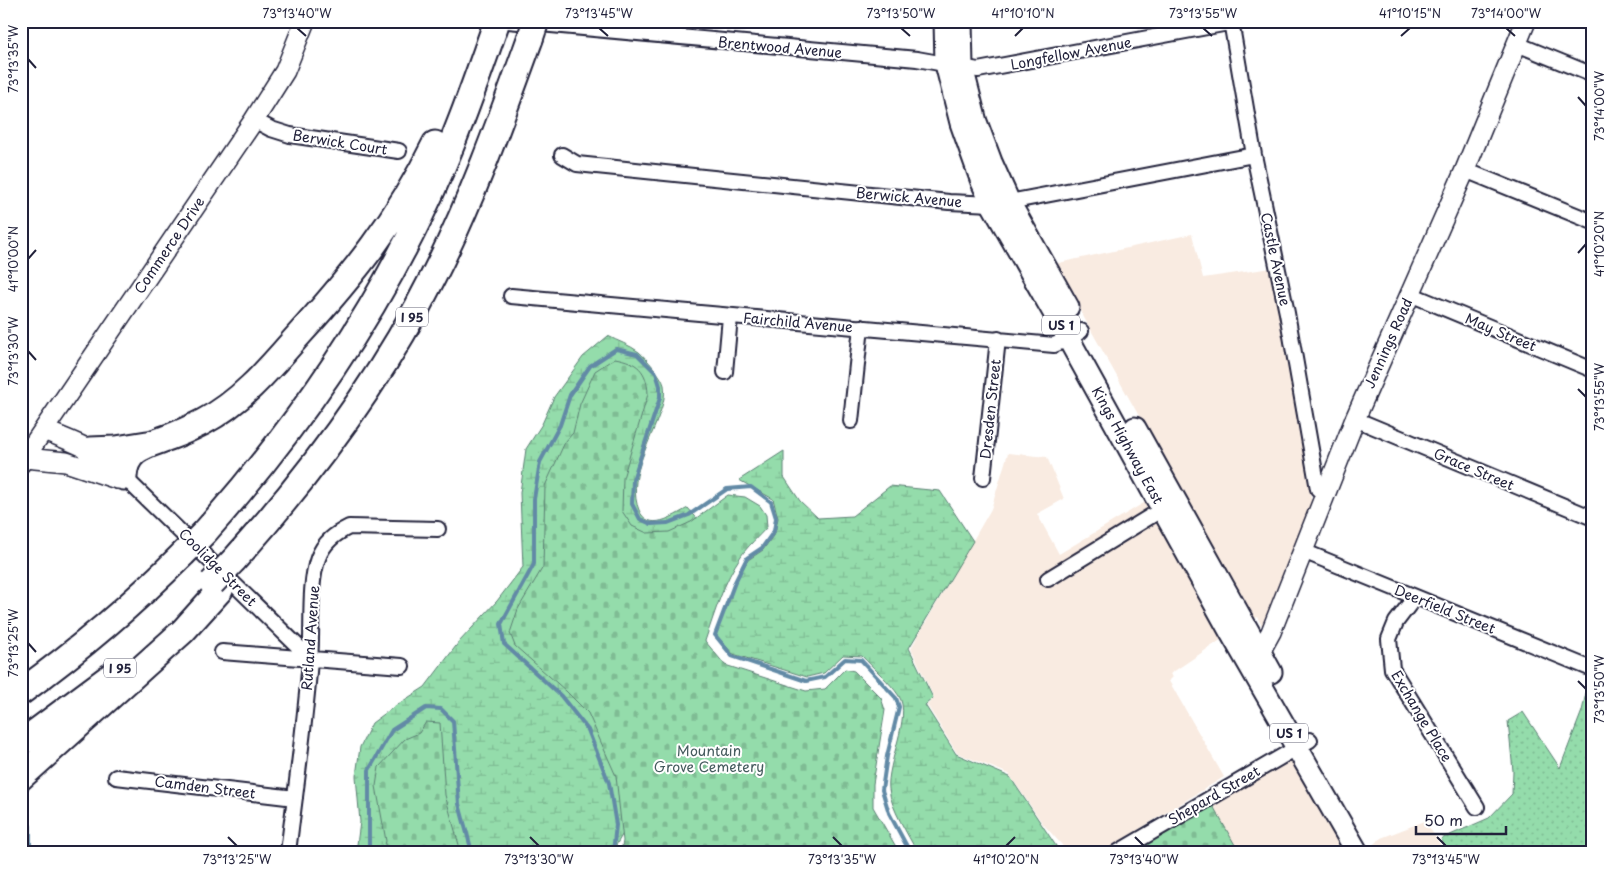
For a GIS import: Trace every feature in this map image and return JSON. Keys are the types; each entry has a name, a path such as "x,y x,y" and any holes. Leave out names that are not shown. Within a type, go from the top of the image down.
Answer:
{"highway":[{"path":"124,477 130,457 141,447 189,430 242,396 355,271 380,239 402,205 422,170 463,87 499,26"},
{"path":"21,692 105,627 183,554 260,468 306,407 336,364 380,292 412,231 438,178 499,26"},
{"name":"I 95","path":"21,743 108,678 216,587 292,494 328,446 368,390 391,353 433,277 476,182 533,30"},
{"path":"90,450 130,448 154,442"},
{"path":"21,777 183,632 216,587"}],"main road":[{"name":"Commerce Drive","path":"23,460 254,120 284,71 305,21"},
{"name":"Kings Highway East","path":"945,21 954,65 961,123 982,182 1001,203 1254,656 1304,743 1373,852"},
{"name":"Kings Highway East","path":"954,65 961,21"},
{"name":"Jennings Road","path":"1254,656 1271,632 1355,419 1465,170 1526,21"},
{"name":"Coolidge Street","path":"44,430 90,450 117,468 124,477"},
{"path":"23,460 66,462 117,479 124,477"},
{"name":"Kings Highway East","path":"1304,743 1357,852"}],"street":[{"name":"Longfellow Avenue","path":"954,65 978,70 1234,22"},
{"name":"Castle Avenue","path":"1234,22 1254,155 1287,314 1318,489 1325,494"},
{"name":"Brentwood Avenue","path":"499,26 907,58 954,65"},
{"path":"1517,44 1593,75"},
{"name":"Berwick Court","path":"254,120 271,129 290,135 399,151"},
{"name":"Berwick Avenue","path":"562,155 577,164 949,202 1001,203 1254,155"},
{"path":"1465,170 1593,222"},
{"name":"May Street","path":"1410,294 1593,370"},
{"name":"Fairchild Avenue","path":"511,296 1054,345 1075,335"},
{"path":"724,372 730,317"},
{"path":"851,421 861,327"},
{"name":"Dresden Street","path":"983,478 998,339"},
{"name":"Grace Street","path":"1355,419 1593,518"},
{"name":"Coolidge Street","path":"124,477 310,658"},
{"path":"1048,579 1170,504"},
{"name":"Rutland Avenue","path":"288,852 310,658 314,572 318,557 325,543 336,534 350,527 438,529"},
{"name":"Deerfield Street","path":"1303,551 1587,667"},
{"name":"Exchange Place","path":"1415,597 1396,622 1389,640 1392,669 1477,807"},
{"path":"222,652 402,666"},
{"name":"Shepard Street","path":"1118,852 1304,743"},
{"name":"Camden Street","path":"116,777 295,798"}],"shaded area":[{"path":"1192,234 1203,278 1272,268 1304,439 1311,500 1308,514 1262,626 1257,617 1253,620 1054,264"},
{"path":"1008,453 1047,457 1064,499 1037,514 1059,554 1147,501 1225,637 1170,674 1173,677 1169,681 1224,777 1102,852 1065,852 1062,845 1043,824 1009,774 957,753 927,705 934,698 911,648 991,509"},
{"path":"1296,762 1345,852 1265,852 1263,848 1256,852 1239,852 1213,806 1288,763"},
{"path":"1425,821 1445,852 1364,852 1381,838"}],"green space":[{"path":"608,336 639,352 657,372 664,385 662,406 637,476 636,499 639,510 643,517 655,522 662,521 688,508 707,530 631,820 612,852 356,852 360,822 356,776 360,747 372,723 425,687 459,642 497,601 523,567 520,493 526,449 542,424 554,397 583,357"},
{"name":"Mountain Grove Cemetery","path":"615,358 629,362 639,368 646,379 648,394 623,478 622,511 632,526 647,533 669,532 691,522 728,495 745,497 760,506 766,515 767,527 746,549 735,566 720,597 705,641 725,665 806,691 825,689 845,669 854,671 881,698 885,710 873,784 873,807 899,852 621,852 623,841 616,776 588,713 515,646 510,633 518,609 543,567 545,486 565,442 573,433 580,404 595,371"},
{"path":"784,451 784,477 800,501 818,518 852,516 890,486 940,491 973,541 909,648 933,698 925,705 956,754 1010,777 1060,852 917,852 896,813 890,797 889,779 901,728 902,705 899,696 886,680 862,656 843,655 824,673 807,677 733,654 716,635 735,583 748,560 763,550 775,533 778,518 773,499 739,480"},
{"path":"1593,661 1593,852 1448,852 1441,839 1489,818 1512,794 1513,771 1508,721 1523,712 1560,768 1582,711"},
{"path":"426,722 440,723 445,795 461,852 383,852 386,841 376,786 379,767 405,739 419,733"},
{"path":"1213,806 1239,852 1131,852"}],"waterway":[{"path":"613,852 616,825 609,783 588,730 561,696 504,644 501,624 534,564 534,499 540,462 560,425 570,395 590,366 616,349 637,354 656,373 660,386 660,398 633,480 632,504 640,519 651,524 668,523 689,515 727,489 751,487 771,502 776,518 774,531 762,548 747,558 735,582 715,635 732,656 806,681 825,677 845,659 861,660 896,698 899,707 887,756 882,790 889,813 910,852"},
{"path":"369,852 369,770 392,730 426,708 441,709 453,721 459,804 472,852"},
{"path":"30,826 30,852"}]}
